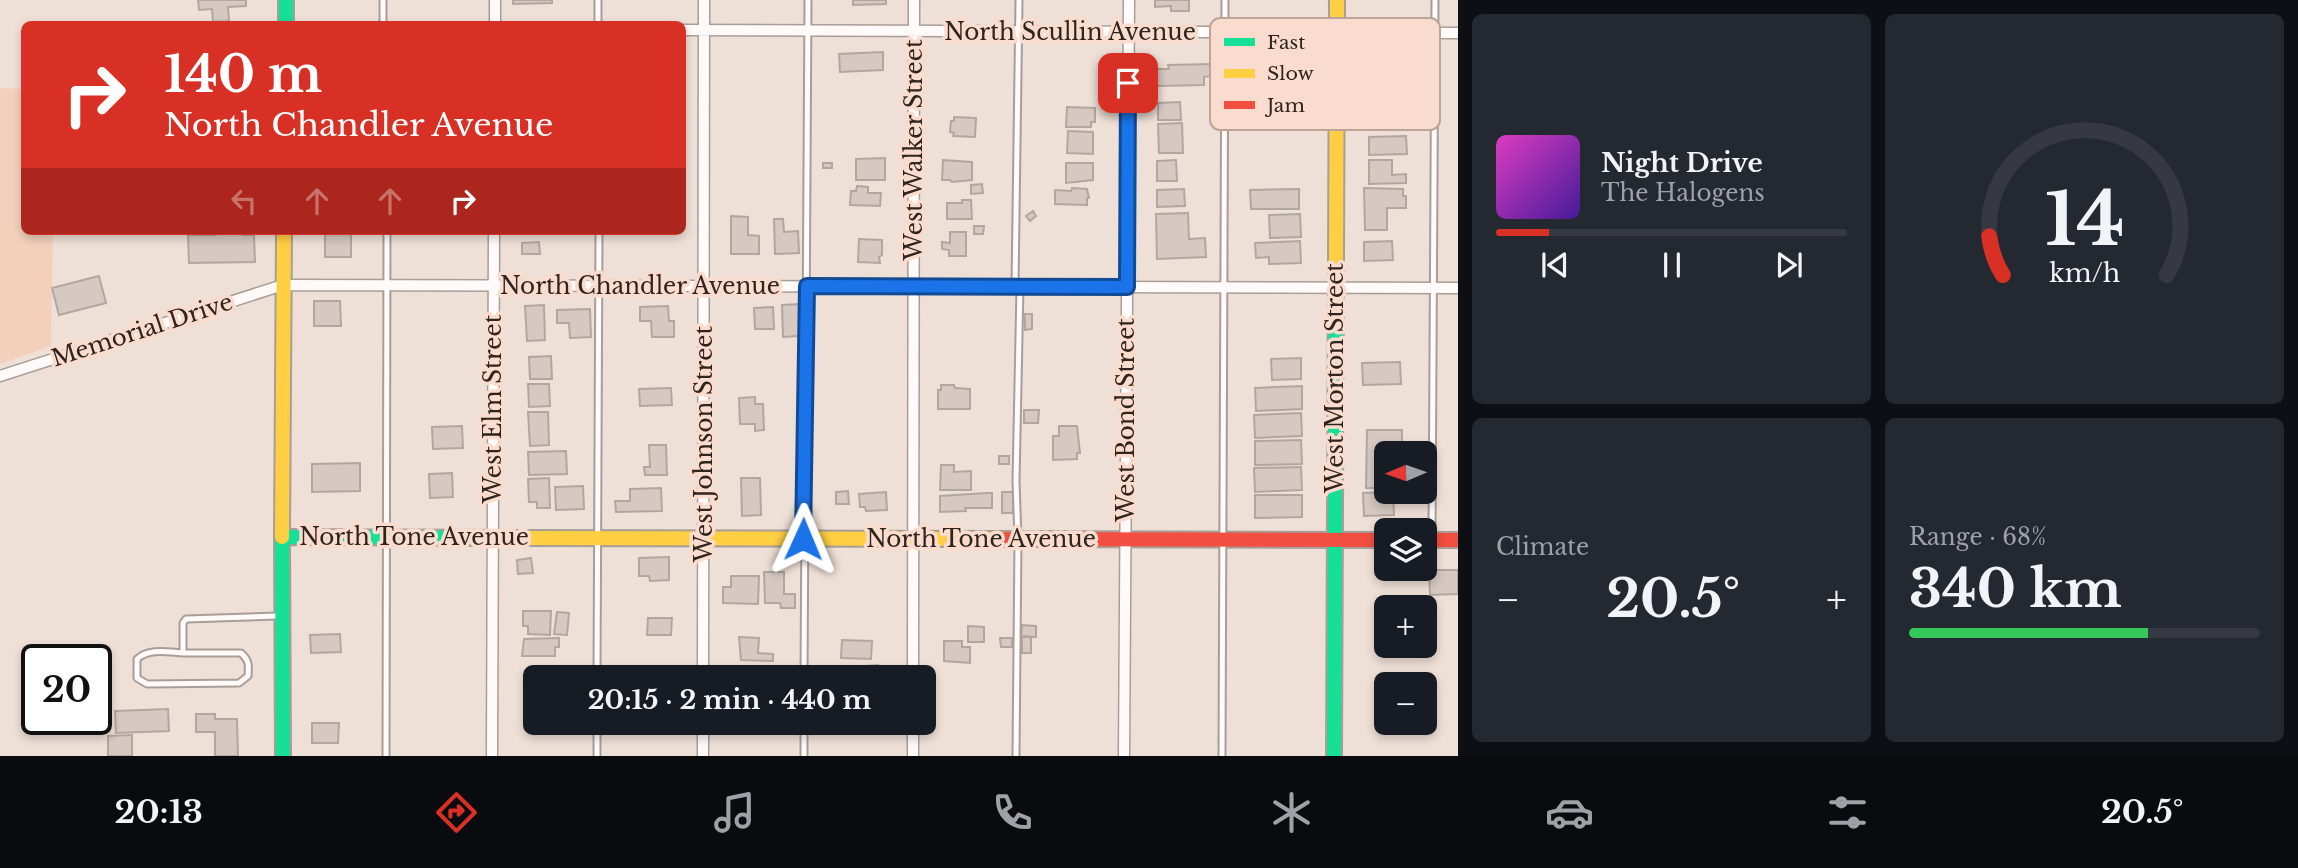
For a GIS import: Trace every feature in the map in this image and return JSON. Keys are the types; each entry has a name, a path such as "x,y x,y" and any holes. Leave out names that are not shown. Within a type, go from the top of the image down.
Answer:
{"main road":[{"path":"286,0 286,21"},
{"name":"West Morton Street","path":"1337,0 1337,18"},
{"name":"West Morton Street","path":"1334,756 1336,130"},
{"path":"283,756 284,235"},
{"name":"North Tone Avenue","path":"282,537 1374,540"},
{"path":"1437,540 1458,540"}],"street":[{"path":"495,0 495,21"},
{"name":"West Johnson Street","path":"703,665 704,0"},
{"name":"West Walker Street","path":"913,665 914,0"},
{"name":"West Bond Street","path":"1125,756 1129,0"},
{"name":"North Scullin Avenue","path":"686,30 1210,32"},
{"name":"North Scullin Avenue","path":"1440,33 1458,33"},
{"name":"West Elm Street","path":"492,756 494,235"},
{"name":"North Chandler Avenue","path":"283,285 1458,288"},
{"name":"Memorial Drive","path":"0,376 283,285"},
{"path":"703,735 703,756"},
{"path":"913,735 913,756"}],"lane":[{"path":"383,0 383,21"},
{"path":"598,0 598,21"},
{"path":"804,665 808,0"},
{"path":"1016,756 1019,0"},
{"path":"1225,18 1226,0"},
{"path":"1435,0 1435,18"},
{"path":"1222,756 1225,130"},
{"path":"1428,518 1434,130"},
{"path":"386,756 387,235"},
{"path":"597,665 599,235"},
{"path":"183,653 183,623 187,619 282,616"},
{"path":"149,652 183,653 241,653 249,665 248,676 239,683 147,684 137,678 137,659 141,656 149,652"},
{"path":"597,735 597,756"},
{"path":"804,735 804,756"}],"shaded area":[{"path":"0,88 21,89 21,235 53,235 51,346 0,364"}],"building":[{"path":"198,0 246,0 246,6 228,7 229,21 213,21 212,9 199,10"},
{"path":"513,0 552,0 552,3 513,4"},
{"path":"853,0 886,0 886,4 853,5"},
{"path":"1155,0 1189,0 1189,11 1171,11 1171,6 1155,7"},
{"path":"883,52 883,70 840,72 839,54"},
{"path":"1210,64 1210,76 1204,77 1204,85 1157,86 1157,69 1169,69 1168,65"},
{"path":"1180,102 1181,120 1158,120 1158,103"},
{"path":"1067,107 1095,108 1095,122 1091,122 1091,127 1066,127"},
{"path":"954,117 976,118 975,137 953,136 954,133 950,132"},
{"path":"1182,123 1183,153 1159,153 1158,124"},
{"path":"1068,131 1093,132 1093,154 1067,153"},
{"path":"1406,136 1407,154 1369,155 1369,137"},
{"path":"885,158 885,180 856,180 856,159"},
{"path":"943,160 972,162 972,180 942,180"},
{"path":"1176,160 1177,181 1157,181 1157,161"},
{"path":"1369,160 1392,160 1392,175 1406,174 1406,183 1369,184"},
{"path":"823,163 832,163 832,168 823,168"},
{"path":"1066,163 1093,163 1093,180 1066,183"},
{"path":"982,184 983,193 971,194 971,185"},
{"path":"857,186 868,187 868,193 881,193 880,206 850,205 851,191 856,191"},
{"path":"1072,188 1087,189 1087,205 1055,204 1055,190 1071,191"},
{"path":"1364,188 1403,189 1406,208 1387,208 1387,230 1365,230"},
{"path":"1184,189 1185,206 1157,207 1157,190"},
{"path":"1299,189 1299,209 1251,209 1250,190"},
{"path":"962,200 971,200 972,219 947,219 947,203 962,203"},
{"path":"1033,211 1036,216 1030,221 1026,216"},
{"path":"1188,213 1189,239 1205,238 1206,257 1157,259 1156,214"},
{"path":"1300,214 1301,237 1270,238 1269,215"},
{"path":"731,216 748,217 748,235 759,236 759,254 731,254"},
{"path":"774,219 783,219 784,232 798,231 799,253 775,254"},
{"path":"974,226 984,226 983,234 974,234"},
{"path":"950,232 966,232 966,256 949,256 949,250 942,249 942,242 950,243"},
{"path":"188,235 254,235 255,262 189,263"},
{"path":"325,235 351,235 351,257 325,257"},
{"path":"859,239 882,240 880,263 858,262"},
{"path":"1300,241 1301,263 1269,264 1269,257 1256,258 1255,243"},
{"path":"1392,241 1393,260 1364,261 1364,242"},
{"path":"539,242 540,254 522,254 522,243"},
{"path":"99,276 106,303 59,315 52,288"},
{"path":"314,301 340,301 341,326 314,326"},
{"path":"799,304 800,336 783,337 782,305"},
{"path":"544,305 545,340 527,341 525,306"},
{"path":"668,306 669,321 674,321 674,337 652,337 651,321 640,321 640,307"},
{"path":"773,307 774,329 755,329 754,308"},
{"path":"590,309 591,337 570,338 569,323 557,323 557,310"},
{"path":"1025,314 1032,314 1032,329 1025,330"},
{"path":"551,356 552,379 530,379 529,357"},
{"path":"1301,358 1301,379 1272,380 1271,359"},
{"path":"1400,362 1401,384 1363,385 1362,363"},
{"path":"528,384 549,384 550,406 529,407"},
{"path":"941,385 970,389 970,409 938,409 938,390 941,390"},
{"path":"1302,386 1302,409 1256,411 1255,388"},
{"path":"671,388 672,405 640,406 639,389"},
{"path":"755,397 755,404 763,404 764,430 755,431 755,424 740,424 739,398"},
{"path":"1024,410 1039,410 1038,423 1024,423"},
{"path":"528,412 548,412 549,445 530,446"},
{"path":"1301,413 1302,436 1255,438 1254,415"},
{"path":"462,426 463,448 433,449 432,427"},
{"path":"1059,426 1077,426 1080,453 1077,453 1077,459 1053,460 1053,436 1059,436"},
{"path":"1367,430 1402,430 1402,441 1374,441 1374,488 1366,488"},
{"path":"1301,440 1302,464 1255,465 1255,441"},
{"path":"649,445 666,445 667,475 645,475 644,467 650,467"},
{"path":"566,451 567,474 529,475 528,452"},
{"path":"999,456 1009,456 1009,464 999,464"},
{"path":"360,463 360,491 312,492 312,464"},
{"path":"941,465 954,465 954,472 971,471 971,490 940,490"},
{"path":"1301,467 1302,490 1255,492 1254,468"},
{"path":"452,473 453,497 430,498 429,474"},
{"path":"549,478 550,508 537,508 537,502 529,502 528,479"},
{"path":"741,478 760,478 761,515 742,516"},
{"path":"583,486 584,509 556,510 555,487"},
{"path":"661,488 662,511 616,512 615,501 630,501 630,489"},
{"path":"848,491 849,504 836,504 836,492"},
{"path":"886,492 887,510 866,511 865,507 860,507 859,494"},
{"path":"1002,492 1013,492 1013,513 1002,513"},
{"path":"992,493 992,508 940,512 940,496"},
{"path":"1363,493 1374,493 1374,504 1394,504 1394,515 1364,516"},
{"path":"1255,495 1302,495 1302,517 1255,518"},
{"path":"669,557 669,580 650,581 649,576 639,576 639,558"},
{"path":"531,558 533,573 518,574 517,560"},
{"path":"1437,570 1458,570 1458,594 1430,595 1429,581 1437,581"},
{"path":"764,572 784,572 784,594 795,594 795,608 781,608 780,603 765,603"},
{"path":"731,576 759,576 758,604 723,603 723,587 731,587"},
{"path":"523,611 551,611 550,635 528,634 528,626 523,626"},
{"path":"557,612 569,613 567,635 554,634"},
{"path":"648,618 672,618 671,635 647,635"},
{"path":"1022,625 1036,626 1036,637 1021,636"},
{"path":"968,626 984,627 984,642 968,642"},
{"path":"340,634 341,652 311,653 310,635"},
{"path":"739,637 759,638 758,653 773,654 773,661 741,660"},
{"path":"1022,637 1031,637 1031,653 1022,653"},
{"path":"559,638 555,656 522,656 524,639"},
{"path":"1000,638 1012,638 1012,647 1001,647"},
{"path":"842,640 872,641 871,659 841,658"},
{"path":"944,641 962,641 962,647 970,647 970,663 944,661"},
{"path":"168,709 169,731 116,733 115,711"},
{"path":"196,714 215,714 215,719 237,719 238,756 215,756 215,732 196,732"},
{"path":"312,723 339,723 338,743 312,743"},
{"path":"132,735 132,756 108,756 108,736"}],"traffic: fast":[{"path":"286,0 286,21"},
{"path":"1334,756 1336,263"},
{"path":"283,756 282,537 514,538"}],"traffic: slow":[{"path":"1337,0 1337,18"},
{"path":"1336,263 1337,130"},
{"path":"282,537 284,235"},
{"path":"514,538 1006,539"}],"traffic: jam":[{"path":"1006,539 1374,540"},
{"path":"1437,540 1458,540"}],"route":[{"path":"803,539 807,286 1127,287 1128,83"}]}
